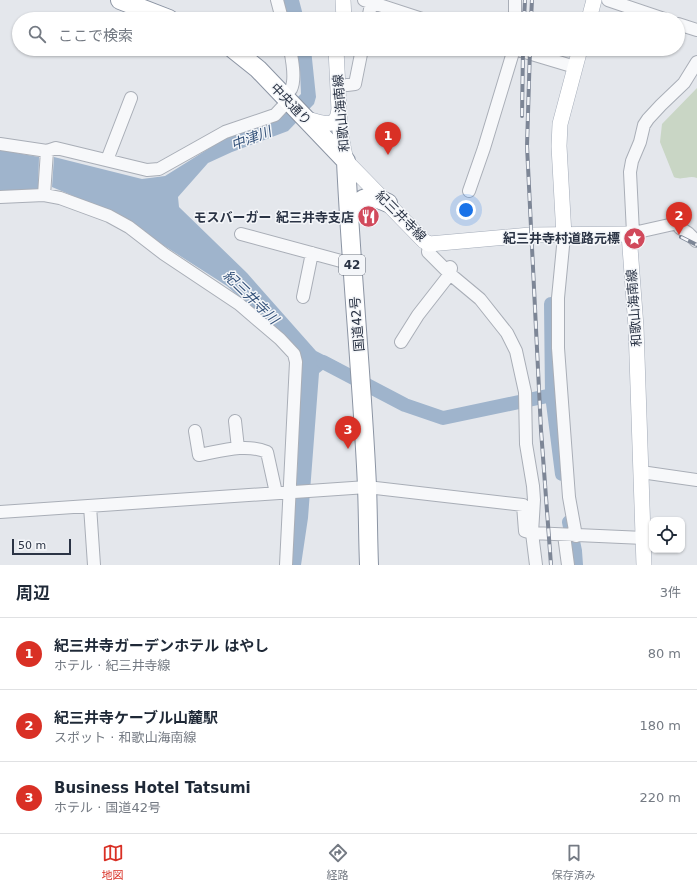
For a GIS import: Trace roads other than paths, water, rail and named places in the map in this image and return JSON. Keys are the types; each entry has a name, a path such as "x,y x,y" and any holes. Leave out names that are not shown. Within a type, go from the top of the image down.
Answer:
{"highway":[{"path":"129,2 153,12"},
{"name":"中央通り","path":"242,56 258,69 346,161"},
{"name":"国道42号","path":"346,161 349,222 361,377 367,487 369,565"},
{"path":"349,222 359,202 366,197 372,197 388,203"},
{"name":"国道42号","path":"367,487 378,565"}],"main road":[{"path":"334,0 335,12"},
{"path":"343,0 344,12"},
{"path":"591,12 594,0"},
{"name":"和歌山海南線","path":"336,56 340,131 346,161"},
{"name":"和歌山海南線","path":"345,56 350,131 346,161"},
{"path":"578,56 560,124 559,146 564,236 631,234"},
{"path":"305,119 322,124 333,122 337,118 339,104"},
{"name":"紀三井寺線","path":"346,161 424,241 431,244 530,235 564,236"},
{"name":"和歌山海南線","path":"631,234 636,327 644,565"}],"street":[{"path":"277,0 280,12"},
{"path":"515,0 515,12"},
{"path":"608,0 643,12"},
{"path":"368,12 369,1 401,12"},
{"path":"685,26 697,30"},
{"path":"0,144 47,154 56,148 147,170 159,169 225,132 275,115 287,100 291,88 293,75 292,56"},
{"path":"347,85 355,84 361,56"},
{"path":"470,191 512,56"},
{"path":"538,56 575,67"},
{"path":"696,241 680,228 678,222 631,234 630,172 632,161 640,142 644,125 648,118 684,83 697,62"},
{"path":"107,160 131,98"},
{"path":"44,192 47,154"},
{"path":"0,197 44,192 109,216 129,227 164,254 239,304 280,339 294,354 296,362 291,492 286,565"},
{"path":"241,234 352,264"},
{"path":"564,236 558,298 558,350 569,497 570,535 568,565"},
{"path":"401,342 418,315 450,274 451,268 433,250 431,244"},
{"path":"302,297 312,253"},
{"path":"450,274 480,300 507,333 516,351 525,392 526,444 534,500 532,533 536,565"},
{"path":"234,422 238,448"},
{"path":"195,431 200,454 238,448 259,449 267,452 276,493"},
{"path":"641,472 697,480"},
{"path":"0,512 367,487 523,505 525,531 532,533 644,538"},
{"path":"90,506 94,565"}],"water":[{"path":"283,0 299,0 302,12 286,12"},
{"path":"297,56 312,56 316,97 314,104 288,131 232,152 208,163 178,197 179,207 247,273 316,351 341,364 338,376 324,369 319,373 308,518 301,565 289,565 297,474 302,359 296,347 227,286 121,216 52,187 54,157 142,179 165,176 224,139 276,118 301,94 300,70"},
{"path":"0,150 39,157 38,191 0,192"}],"waterway":[{"path":"551,304 552,395 562,474"},
{"path":"323,362 405,405 443,418 552,395"},
{"path":"569,522 575,551 576,565"}],"railway":[{"path":"524,12 525,0"},
{"path":"531,12 532,0"},
{"path":"522,116 523,56"},
{"path":"530,56 527,146 541,430 551,565"},
{"path":"681,237 697,245"}],"place":[{"name":"紀三井寺ガーデンホテル はやし","path":"388,155"},
{"name":"モスバーガー 紀三井寺支店","path":"369,217"},
{"name":"紀三井寺ケーブル山麓駅","path":"679,235"},
{"name":"紀三井寺村道路元標","path":"635,238"},
{"name":"Business Hotel Tatsumi","path":"348,449"}],"water label":[{"name":"中津川","path":"251,138"},
{"name":"紀三井寺川","path":"251,297"}]}
